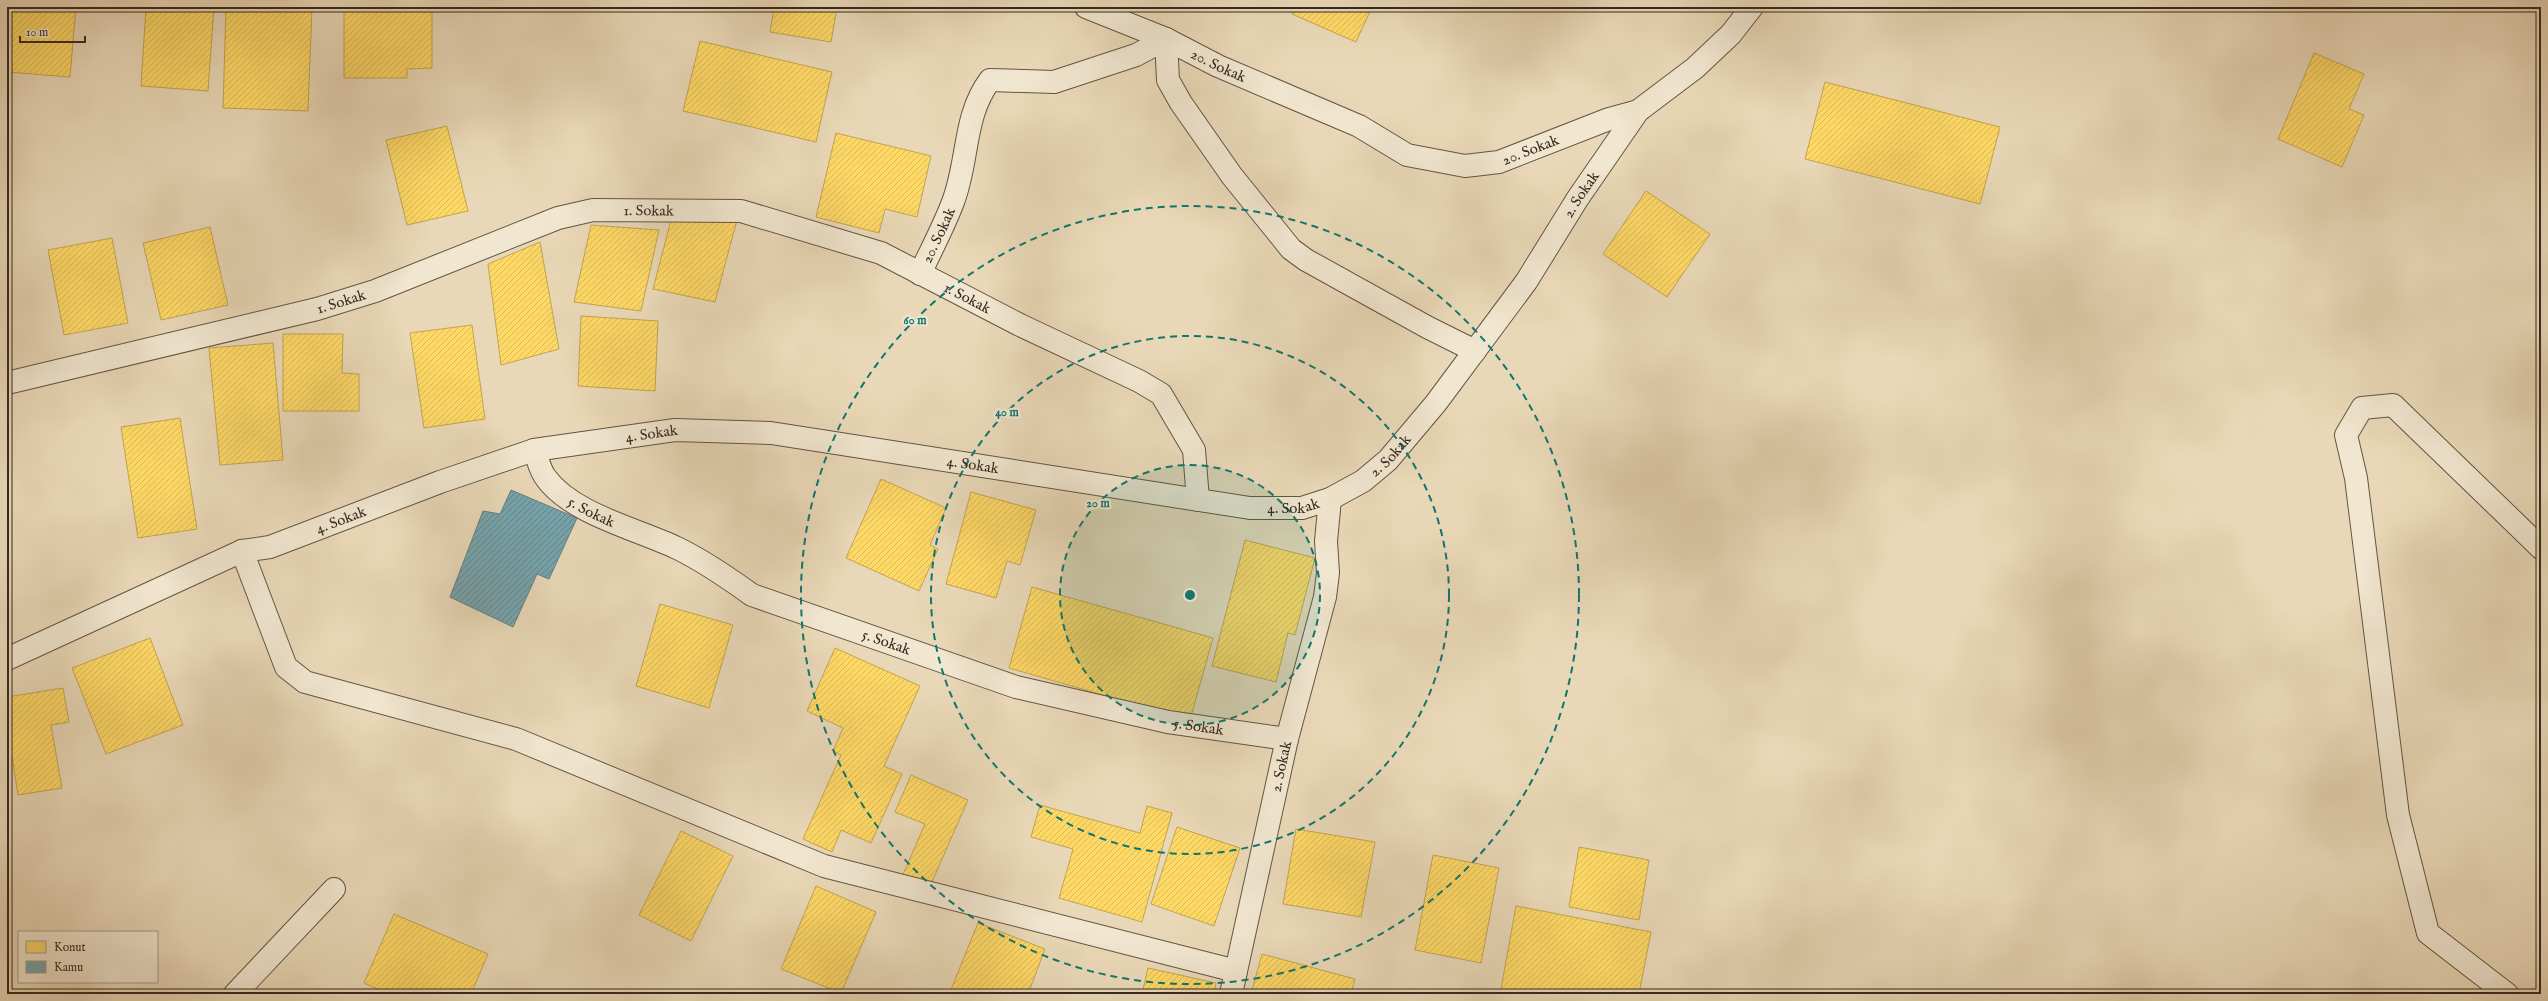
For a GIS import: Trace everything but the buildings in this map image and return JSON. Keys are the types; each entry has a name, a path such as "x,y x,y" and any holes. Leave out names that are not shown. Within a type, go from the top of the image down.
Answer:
{"street":[{"path":"1086,7 1166,39 1168,80 1181,103 1232,176 1291,249 1306,260 1426,327 1475,351"},
{"name":"2. Sokak","path":"1231,994 1287,739 1325,597 1328,573 1326,541 1330,499 1363,481 1388,460 1436,403 1526,282 1578,198 1638,111 1695,68 1731,34 1752,7"},
{"name":"20. Sokak","path":"920,274 954,201 966,156 971,117 979,95 990,80 1054,82 1136,55 1166,39 1218,66 1359,126 1407,155 1465,166 1499,162 1610,119 1638,111"},
{"name":"1. Sokak","path":"7,383 316,309 375,291 558,218 593,210 741,211 881,253 1020,325 1139,381 1161,394 1194,450 1198,500"},
{"path":"2507,994 2428,933 2398,815 2356,478 2346,435 2362,408 2393,405 2541,548"},
{"name":"4. Sokak","path":"7,659 242,551 270,547 440,482 534,450 674,430 771,433 1250,508 1302,508 1330,499"},
{"name":"5. Sokak","path":"534,450 545,477 554,488 591,513 676,548 717,569 752,595 1016,687 1168,722 1287,739"},
{"path":"242,551 286,667 305,682 516,739 824,866 1236,971"},
{"path":"235,994 334,889"}]}
